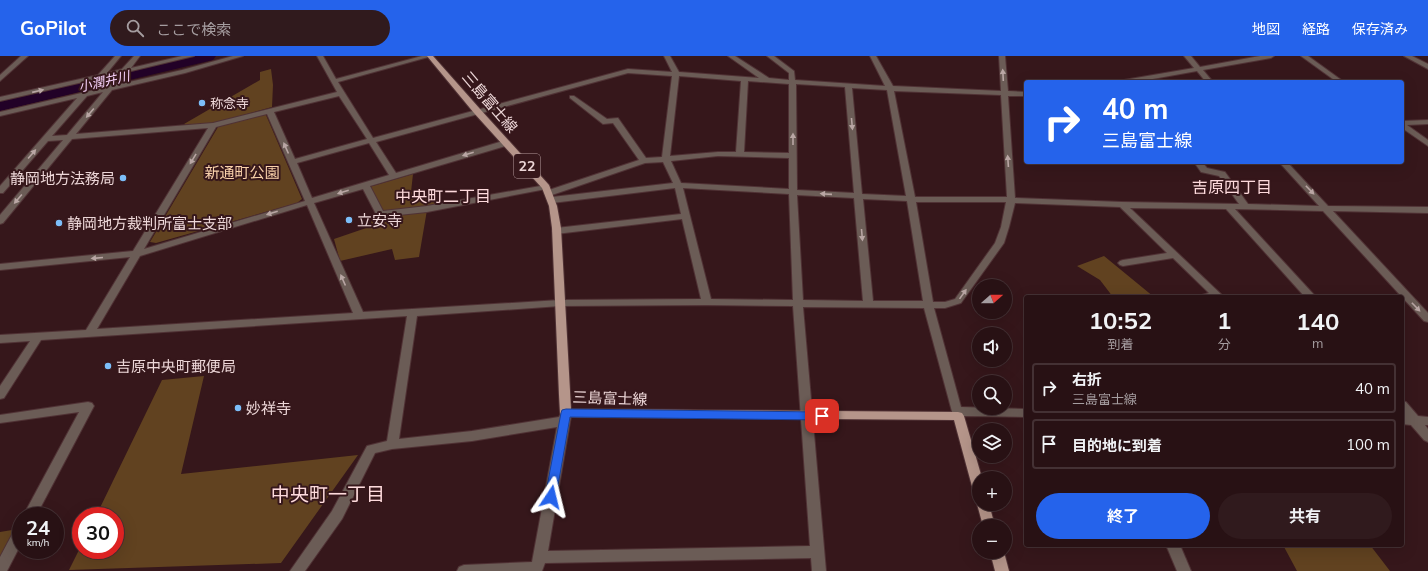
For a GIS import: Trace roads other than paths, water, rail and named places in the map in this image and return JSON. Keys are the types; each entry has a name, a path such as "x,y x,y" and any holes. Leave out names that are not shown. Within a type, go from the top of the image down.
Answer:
{"main road":[{"name":"三島富士線","path":"430,56 549,193 556,231 565,417 807,416 957,413"},
{"path":"957,413 974,471"},
{"path":"999,559 1002,571"}],"street":[{"path":"0,79 25,56"},
{"path":"0,191 118,56"},
{"path":"0,221 137,56"},
{"path":"0,99 190,56"},
{"path":"0,114 183,72 240,56"},
{"path":"320,56 341,93 394,177"},
{"path":"335,81 430,56"},
{"path":"667,56 676,73 666,159 678,185 707,302"},
{"path":"731,56 738,59 766,79"},
{"path":"770,56 792,72 793,192 798,303 819,571"},
{"path":"873,56 890,88 911,199 928,304 957,413 1024,413"},
{"path":"0,340 359,315 560,303 707,302 945,305 958,301 999,243 1005,227 1011,200 1002,56"},
{"path":"1187,56 1208,80"},
{"path":"1136,80 1271,56"},
{"path":"1304,56 1338,80"},
{"path":"1407,56 1428,67"},
{"path":"292,162 628,71 890,88 1024,94"},
{"path":"740,154 745,78"},
{"path":"848,85 868,303"},
{"path":"46,139 212,125 341,93"},
{"path":"572,97 606,122 615,120 644,161"},
{"path":"270,111 359,315"},
{"path":"1404,124 1428,122"},
{"path":"89,334 212,125"},
{"path":"1404,125 1428,143"},
{"path":"0,267 136,254 366,186 506,142"},
{"path":"549,193 644,161 718,154 793,156"},
{"path":"1200,164 1204,170 1222,174 1246,208"},
{"path":"1285,164 1428,319"},
{"path":"366,186 380,214 427,210 549,193 678,185 911,199 1011,200 1229,208 1424,210 1428,217"},
{"path":"1122,205 1218,295"},
{"path":"1229,208 1309,295"},
{"path":"556,231 685,216"},
{"path":"1123,263 1175,255"},
{"path":"392,444 413,312"},
{"path":"0,396 38,337"},
{"path":"0,419 88,406 34,507"},
{"path":"1404,408 1428,437"},
{"path":"297,571 337,515 371,449 392,444 472,436 565,417 537,565"},
{"path":"1404,420 1428,420"},
{"path":"1174,547 1184,571"},
{"path":"0,570 12,548"},
{"path":"464,571 537,565 818,552"}],"waterway":[{"name":"小潤井川","path":"0,105 207,56"}],"place":[{"name":"称念寺","path":"202,103"},
{"name":"静岡地方法務局","path":"123,178"},
{"name":"立安寺","path":"349,220"},
{"name":"静岡地方裁判所富士支部","path":"59,223"},
{"name":"吉原中央町郵便局","path":"108,366"},
{"name":"妙祥寺","path":"238,408"}],"district":[{"name":"吉原四丁目","path":"1232,187"},
{"name":"中央町二丁目","path":"443,196"},
{"name":"中央町一丁目","path":"328,494"}],"park label":[{"name":"新通町公園","path":"242,172"}]}
